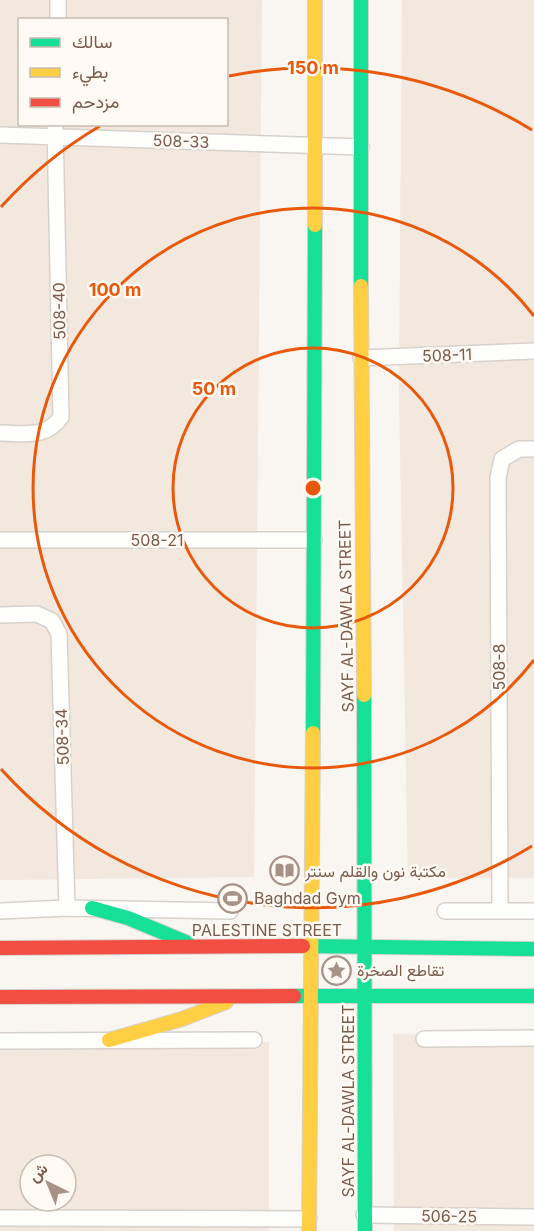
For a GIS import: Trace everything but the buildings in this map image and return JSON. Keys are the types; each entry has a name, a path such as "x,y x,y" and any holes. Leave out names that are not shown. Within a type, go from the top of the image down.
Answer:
{"street":[{"path":"58,0 58,18"},
{"name":"SAYF AL-DAWLA STREET","path":"309,1225 315,0"},
{"name":"SAYF AL-DAWLA STREET","path":"362,0 361,358 366,946 364,1231"},
{"name":"508-33","path":"0,135 55,131 361,147"},
{"name":"508-40","path":"0,433 42,432 54,427 61,417 55,131"},
{"name":"508-11","path":"361,358 534,351"},
{"name":"508-8","path":"500,911 498,477 502,459 519,449 534,449"},
{"name":"508-21","path":"0,540 314,540"},
{"name":"508-34","path":"0,615 38,614 52,621 59,634 67,908"},
{"path":"0,911 67,908 230,911"},
{"path":"92,908 162,931 196,947"},
{"path":"445,911 534,911"},
{"name":"PALESTINE STREET","path":"0,948 366,946 534,949"},
{"path":"0,997 534,996"},
{"path":"109,1040 182,1019 238,997"},
{"path":"424,1039 534,1038"},
{"path":"0,1041 254,1040"},
{"name":"506-25","path":"364,1215 534,1217"},
{"path":"0,1218 119,1225 309,1225"}],"shaded area":[{"path":"0,0 262,0 254,877 0,880"},
{"path":"402,0 534,0 534,878 408,878 399,392"},
{"path":"393,1034 534,1037 534,1231 394,1231"},
{"path":"0,1041 269,1042 269,1231 0,1231"}],"traffic: fast":[{"path":"361,0 361,286"},
{"path":"313,733 315,225"},
{"path":"364,695 365,1231"},
{"path":"92,908 128,918 188,943"},
{"path":"303,946 534,949"},
{"path":"294,996 534,996"}],"traffic: slow":[{"path":"315,0 315,225"},
{"path":"361,286 364,695"},
{"path":"309,1231 313,733"},
{"path":"109,1040 182,1019 226,1002"}],"traffic: jam":[{"path":"0,948 303,946"},
{"path":"0,997 294,996"}],"place":[{"name":"مكتبة نون والقلم سنتر","path":"284,871"},
{"name":"Baghdad Gym","path":"233,898"},
{"name":"تقاطع الصخرة","path":"336,970"}]}
